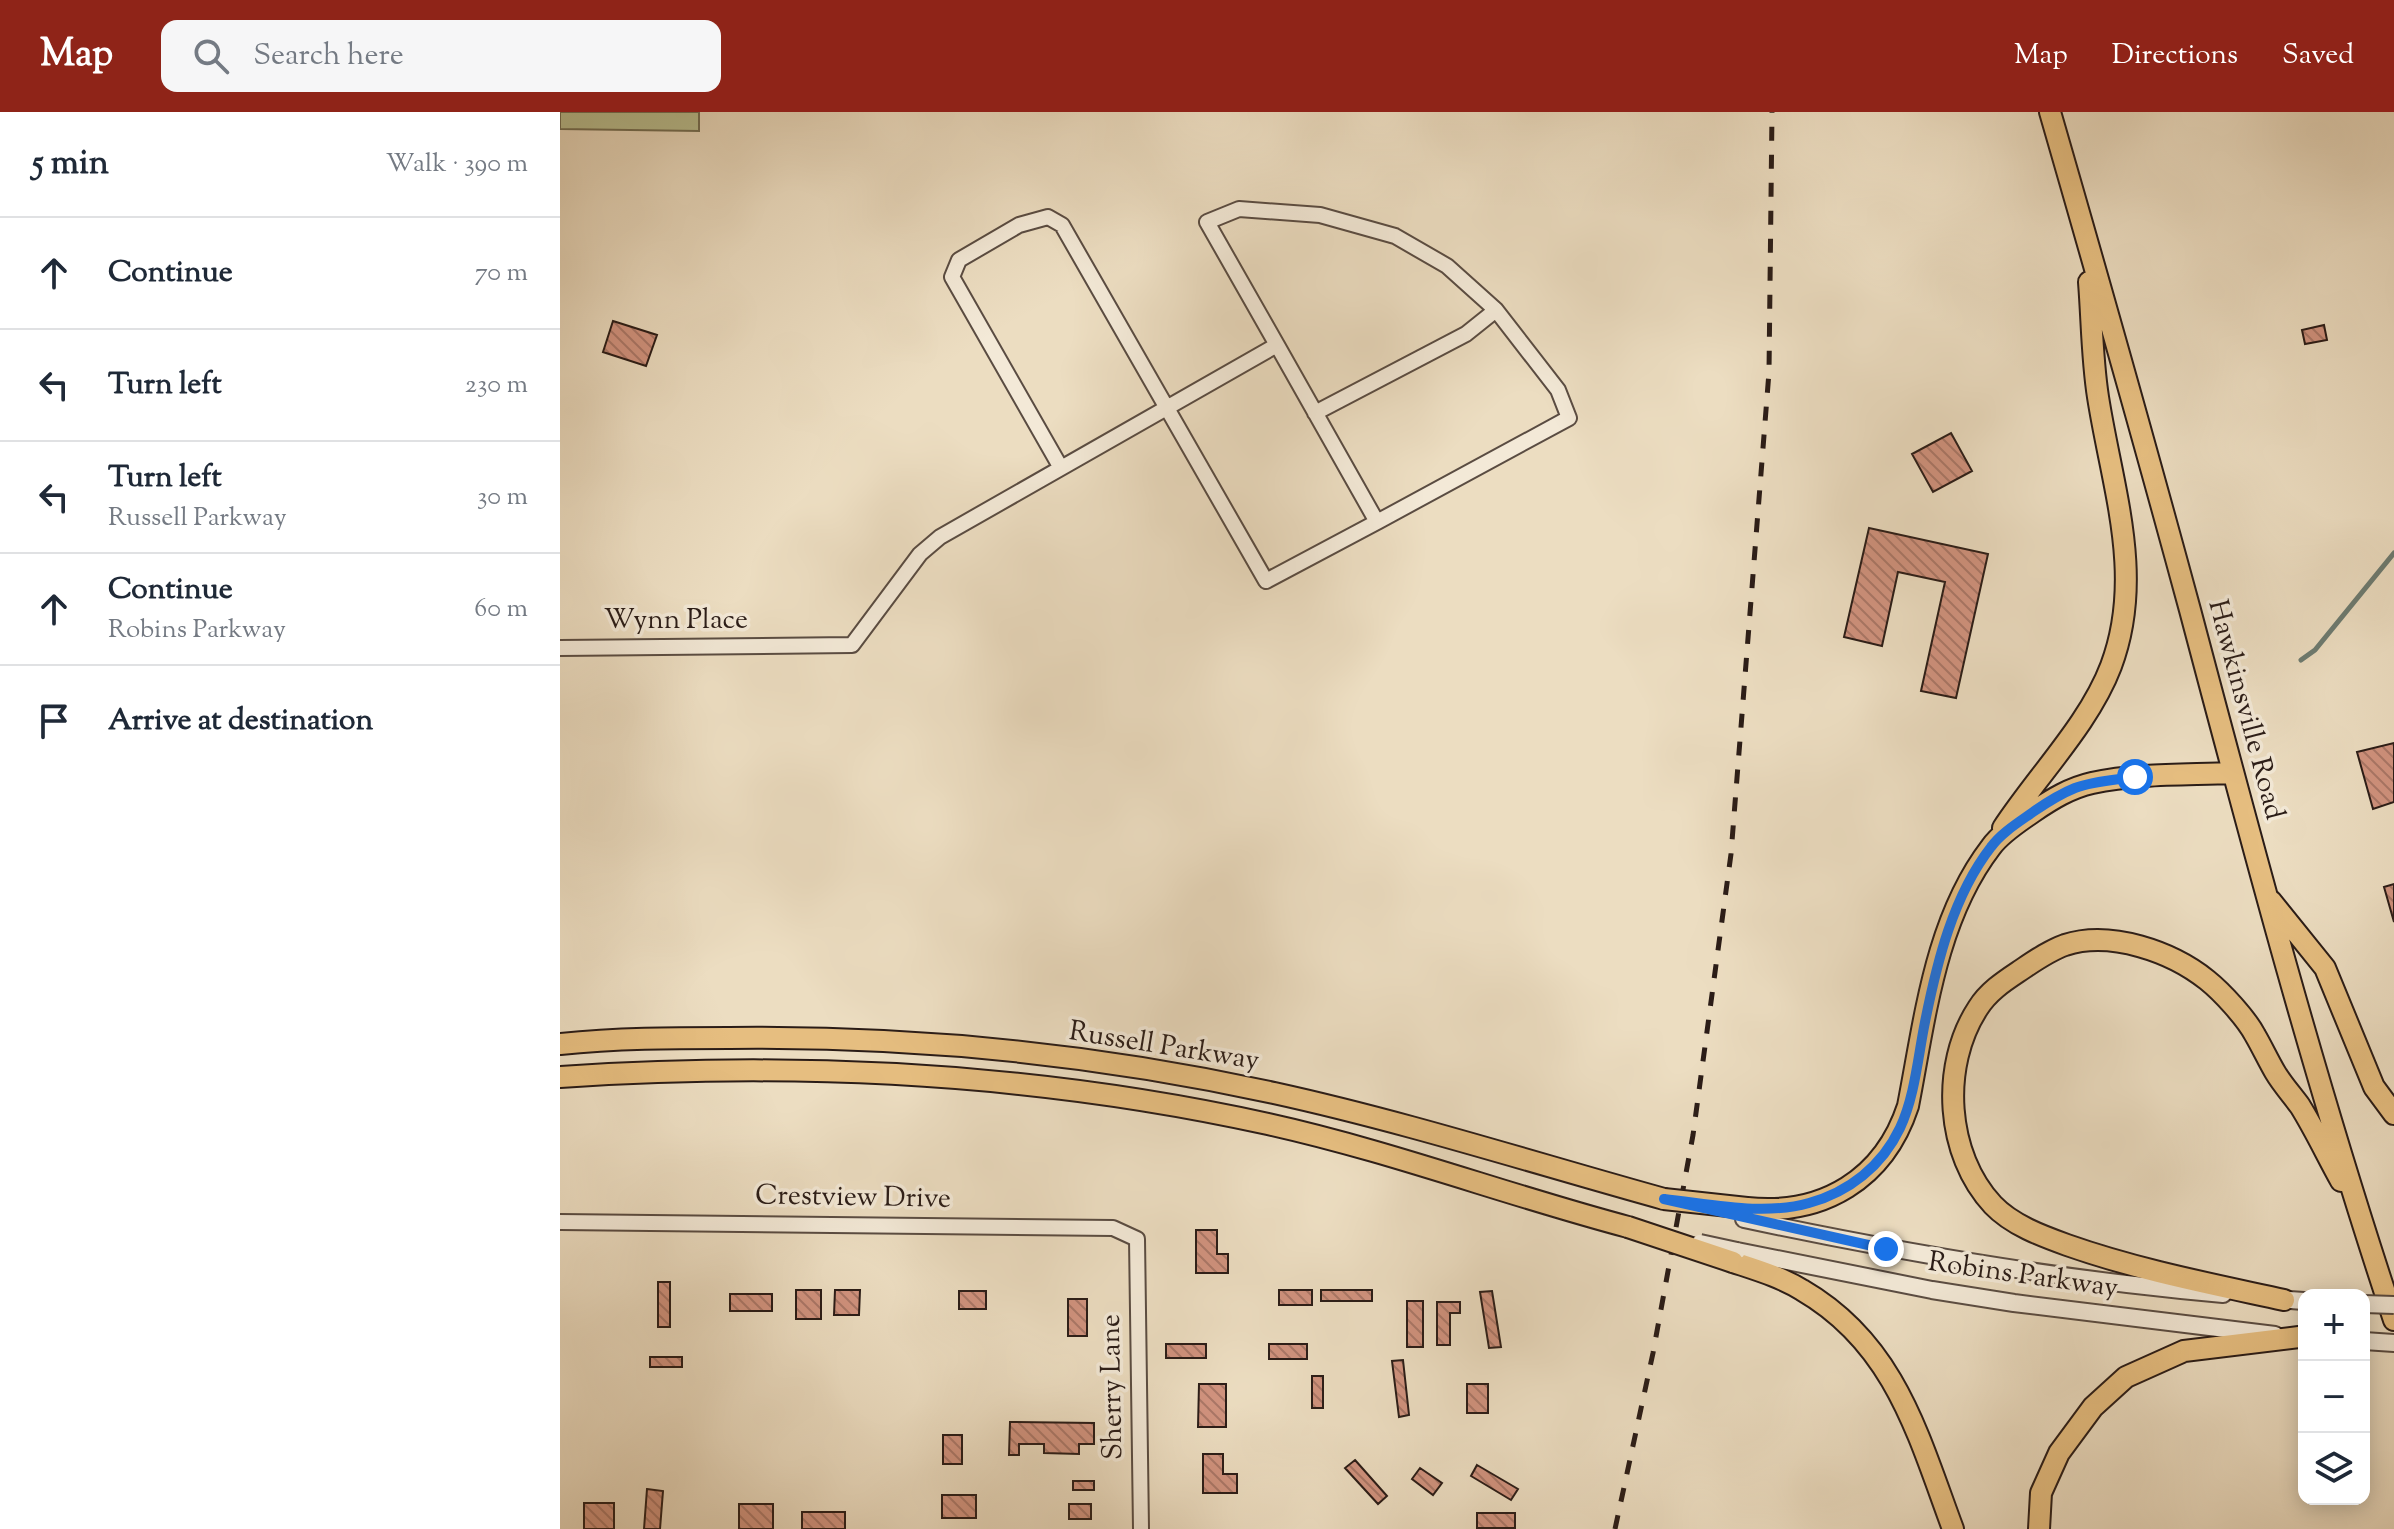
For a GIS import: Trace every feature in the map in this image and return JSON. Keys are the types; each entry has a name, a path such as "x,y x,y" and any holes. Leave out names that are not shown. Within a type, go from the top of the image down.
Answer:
{"main road":[{"name":"Hawkinsville Road","path":"2050,112 2186,596 2264,893 2359,1215 2394,1320"},
{"name":"Russell Parkway","path":"560,1044 694,1038 841,1039 970,1048 1122,1066 1271,1092 1664,1199 1746,1213 1792,1207 1836,1194 1865,1174 1886,1151 1902,1125 1934,978 1947,933 1966,888 1992,845 2095,700 2111,666 2126,600 2125,543 2098,394 2085,234"},
{"path":"1992,845 2045,804 2075,788 2135,777 2232,773"},
{"path":"2264,893 2325,968 2374,1087 2394,1114"},
{"path":"2294,1300 2119,1263 2044,1236 2009,1218 1993,1205 1969,1172 1954,1130 1953,1080 1965,1034 1977,1009 1993,989 2043,956 2066,945 2087,941 2136,944 2183,963 2209,982 2254,1032 2275,1074 2300,1107 2359,1215"},
{"name":"Russell Parkway","path":"560,1077 690,1070 812,1070 948,1078 1081,1092 1268,1124 1383,1152 1534,1201 1735,1256 1801,1289 1844,1321 1878,1356 1903,1398 1953,1529"},
{"path":"2039,1529 2041,1493 2059,1453 2093,1407 2126,1377 2184,1351 2298,1338"}],"street":[{"path":"1061,468 952,277 959,260 1019,225 1048,217 1062,225 1266,581 1377,522 1569,418 1558,390 1496,310 1447,266 1395,236 1320,215 1239,209 1207,222 1377,522"},
{"path":"1315,413 1466,334 1496,310"},
{"name":"Wynn Place","path":"560,648 852,645 920,554 940,537 1277,345"},
{"name":"Robins Parkway","path":"1746,1213 1886,1249 2061,1277 2294,1300"},
{"name":"Crestview Drive","path":"560,1222 1113,1228 1137,1239 1137,1244"},
{"name":"Sherry Lane","path":"1137,1244 1141,1529"},
{"name":"Robins Parkway","path":"1735,1256 1986,1299 2298,1338"},
{"path":"2370,1304 2394,1305"},
{"path":"2370,1341 2394,1343"}],"green space":[{"path":"560,112 699,112 699,131 560,129"}],"building":[{"path":"613,321 657,335 646,366 603,352"},
{"path":"2324,325 2327,340 2305,344 2302,330"},
{"path":"1951,433 1972,471 1933,492 1912,454"},
{"path":"1869,528 1988,554 1956,698 1921,691 1945,582 1898,572 1882,646 1844,637"},
{"path":"2394,743 2394,802 2373,809 2357,752"},
{"path":"2394,884 2394,922 2384,887"},
{"path":"1196,1230 1217,1230 1217,1254 1228,1254 1228,1273 1196,1273"},
{"path":"658,1282 670,1282 670,1327 658,1327"},
{"path":"796,1290 821,1290 821,1319 796,1319"},
{"path":"835,1290 860,1290 859,1315 834,1315"},
{"path":"1279,1290 1312,1290 1312,1305 1279,1305"},
{"path":"1321,1290 1372,1290 1372,1301 1321,1301"},
{"path":"959,1291 986,1291 986,1309 959,1309"},
{"path":"1492,1291 1501,1347 1489,1348 1480,1292"},
{"path":"730,1294 772,1294 772,1311 730,1311"},
{"path":"1068,1299 1087,1299 1087,1336 1068,1336"},
{"path":"1407,1301 1423,1301 1423,1347 1407,1347"},
{"path":"1437,1302 1460,1302 1460,1313 1450,1313 1450,1345 1437,1345"},
{"path":"1166,1344 1206,1344 1206,1358 1166,1358"},
{"path":"1269,1344 1307,1344 1307,1359 1269,1359"},
{"path":"650,1357 682,1357 682,1367 650,1367"},
{"path":"1403,1360 1409,1415 1399,1417 1392,1361"},
{"path":"1312,1376 1323,1376 1323,1408 1312,1408"},
{"path":"1199,1384 1226,1384 1226,1427 1198,1427"},
{"path":"1467,1384 1488,1384 1488,1413 1467,1413"},
{"path":"1010,1422 1094,1423 1094,1444 1079,1444 1079,1454 1044,1453 1044,1444 1019,1444 1019,1455 1009,1455"},
{"path":"943,1435 962,1435 962,1464 943,1464"},
{"path":"1203,1454 1223,1454 1223,1474 1237,1474 1237,1493 1203,1493"},
{"path":"1355,1460 1387,1496 1378,1504 1345,1468"},
{"path":"1477,1465 1518,1489 1511,1500 1471,1476"},
{"path":"1420,1468 1442,1483 1433,1495 1412,1479"},
{"path":"1073,1481 1094,1481 1094,1490 1073,1490"},
{"path":"647,1489 663,1491 660,1529 644,1529"},
{"path":"942,1495 976,1495 976,1518 942,1518"},
{"path":"584,1503 614,1503 614,1529 584,1529"},
{"path":"739,1504 773,1504 773,1529 739,1529"},
{"path":"1069,1504 1091,1504 1091,1519 1069,1519"},
{"path":"802,1512 845,1512 845,1529 802,1529"},
{"path":"1477,1513 1515,1513 1515,1528 1477,1528"}],"waterway":[{"path":"2301,660 2315,650 2394,553"}],"railway":[{"path":"1615,1529 1653,1353 1693,1135 1731,854 1769,372 1772,112"}],"route":[{"path":"1886,1249 1664,1199 1777,1209 1807,1204 1836,1194 1865,1174 1877,1163 1902,1125 1947,933 1966,888 1992,845 2020,821 2059,795 2092,783 2135,777"}]}
